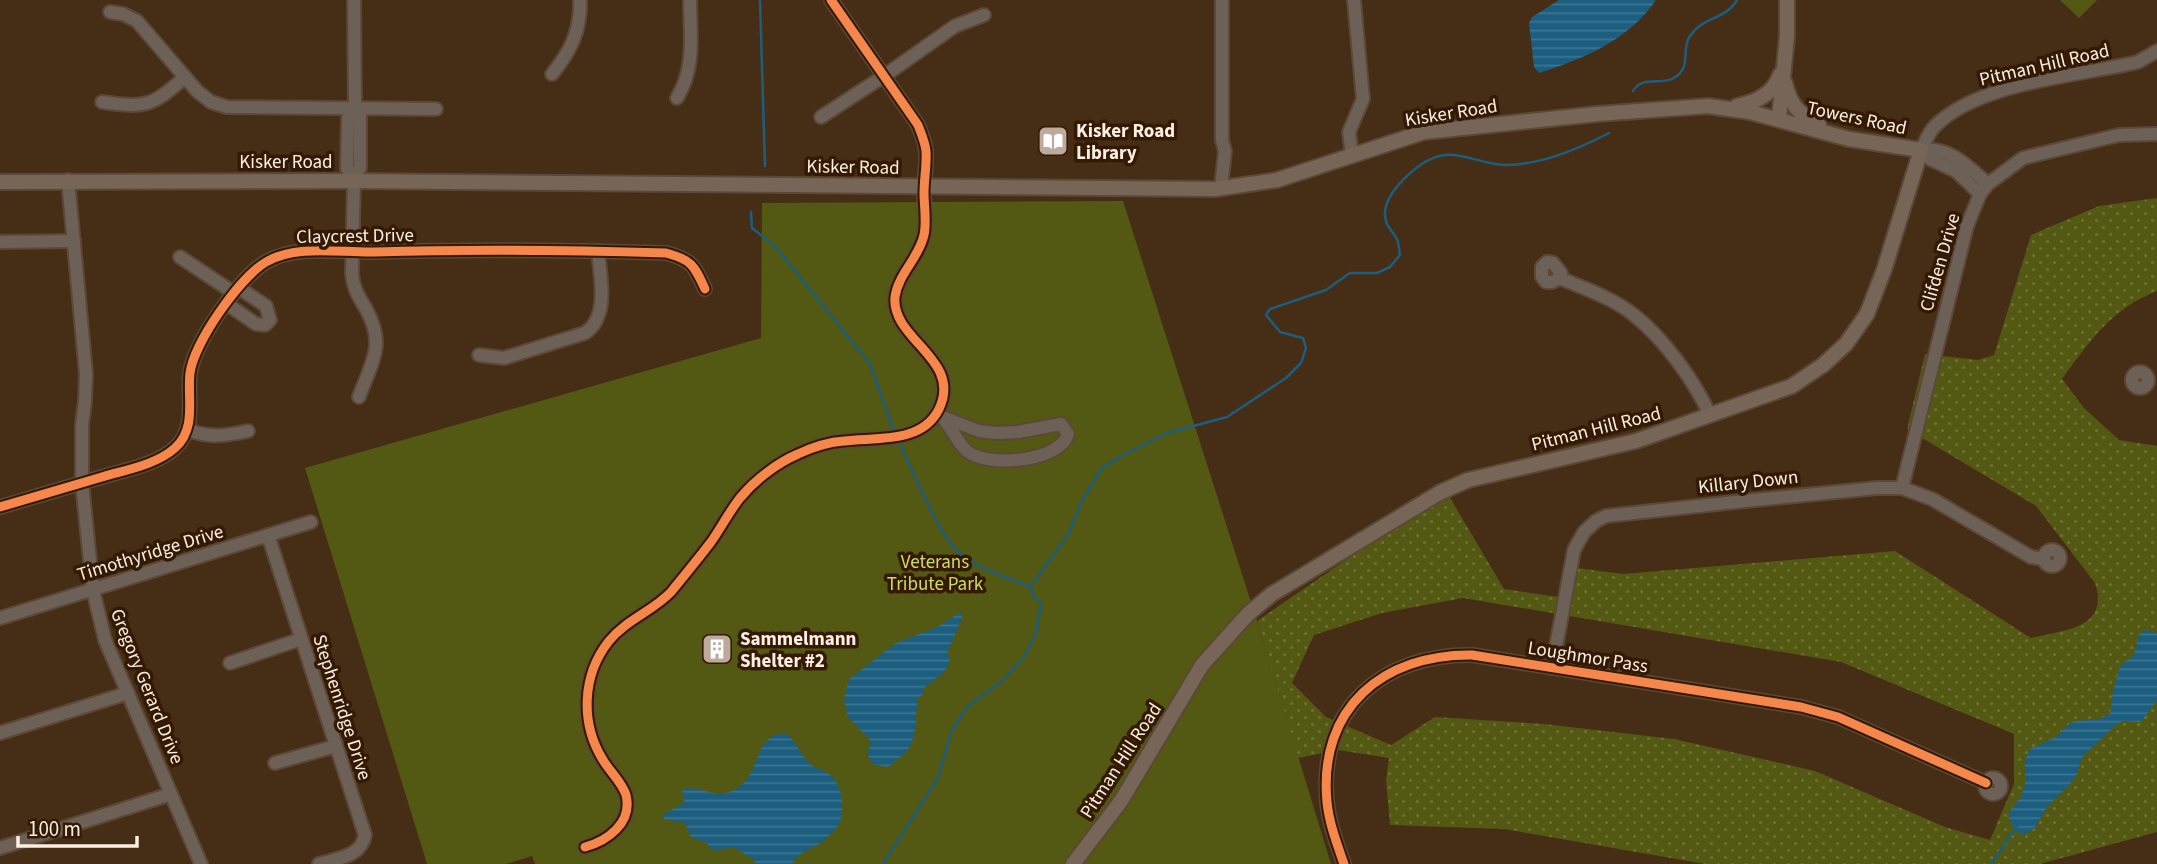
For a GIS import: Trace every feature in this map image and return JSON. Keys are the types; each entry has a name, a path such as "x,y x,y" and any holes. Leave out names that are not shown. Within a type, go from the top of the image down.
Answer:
{"main road":[{"name":"Towers Road","path":"1787,0 1779,119 1838,136 1921,150"},
{"path":"1723,107 1746,104 1770,91 1777,81 1785,56"},
{"path":"1783,74 1790,100 1798,112 1838,136"},
{"name":"Kisker Road","path":"0,182 354,178 1071,186 1181,190 1221,183 1277,180 1424,132 1597,114 1723,107 1779,119"},
{"name":"Pitman Hill Road","path":"1073,864 1121,801 1202,665 1248,614 1272,594 1441,492 1468,480 1636,441 1792,386 1823,365 1846,344 1867,314 1921,150"}],"street":[{"path":"354,0 355,108 360,113 360,169 354,178 353,287 373,322 378,346 359,397"},
{"path":"552,74 575,40 580,0"},
{"path":"677,98 686,82 690,67 690,0"},
{"path":"831,0 918,125 926,149 924,236 898,284 895,299 901,322 936,364 942,378 941,415 969,454 998,460 1016,461 1047,452 1062,444 1068,434 1061,424 1018,432 979,431 941,415"},
{"path":"1221,183 1216,172 1218,149 1222,140 1222,0"},
{"path":"1352,154 1349,132 1363,99 1353,0"},
{"path":"110,12 137,21 197,91 211,102 227,107 436,109"},
{"path":"821,117 955,26 984,15"},
{"name":"Pitman Hill Road","path":"1921,150 1933,128 1956,109 1992,93 2138,62 2157,51"},
{"path":"102,102 139,107 154,102 185,77"},
{"path":"1921,150 1930,159 1952,162 1984,189 2024,158 2119,135 2157,134"},
{"name":"Gregory Gerard Drive","path":"68,180 86,374 82,425 82,483 93,590 105,640 201,864"},
{"name":"Clifden Drive","path":"1902,488 1964,239 1984,189"},
{"path":"0,242 74,241"},
{"name":"Claycrest Drive","path":"188,429 190,374 199,345 233,295 263,264 282,254 316,251 666,253 685,258 697,270 705,289"},
{"path":"479,355 504,358 592,329 601,308 598,251"},
{"path":"180,257 233,295"},
{"path":"1560,278 1613,302 1634,315 1658,339 1697,387 1710,415"},
{"path":"585,847 606,840 616,832 627,802 625,792 596,749 588,721 589,683 600,654 608,642 618,631 670,593 711,542 740,497 776,466 821,445 918,431 941,415"},
{"path":"0,507 156,460 175,448 188,429 204,436 215,437 248,431"},
{"name":"Killary Down","path":"1552,668 1574,550 1584,532 1606,516 1863,489 1902,488 1932,499 2031,557 2044,559"},
{"name":"Timothyridge Drive","path":"0,618 311,522"},
{"name":"Stephenridge Drive","path":"268,536 365,838 357,852 319,864"},
{"path":"230,663 301,639"},
{"name":"Loughmor Pass","path":"1344,864 1328,809 1328,755 1343,717 1362,691 1395,669 1437,656 1472,655 1813,710 1838,717 1986,783"},
{"path":"0,733 128,693"},
{"path":"275,763 336,746"},
{"path":"0,848 171,794"}],"green space":[{"path":"2060,0 2097,0 2079,18"},
{"path":"2157,198 2157,291 2141,298 2114,317 2092,339 2062,379 2084,408 2119,440 2157,446 2157,832 2040,864 1705,864 1504,829 1390,825 1386,780 1389,758 1338,750 1298,758 1257,621 1446,491 1504,589 1559,597 1577,568 1623,574 1895,551 2031,638 2069,629 2090,619 2096,610 2098,598 2095,583 2036,506 1907,429 1925,354 1978,360 1994,355 2031,235 2099,206","holes":["1463,598 1841,662 2014,734 2014,784 1990,840 1945,827 1815,771 1674,739 1544,724 1435,717 1391,745 1326,717 1292,683 1314,635 1382,613"]},
{"name":"Veterans Tribute Park","path":"1123,201 1257,621 1331,864 535,864 532,856 506,864 427,864 305,468 761,338 762,203"}],"water":[{"path":"1559,0 1656,0 1633,26 1619,37 1588,54 1539,73 1534,67 1529,23 1532,17"},
{"path":"961,612 962,618 947,653 950,660 944,672 924,688 923,695 918,697 915,729 909,748 888,767 873,764 867,754 871,741 848,717 844,699 849,679 896,643 937,627"},
{"path":"2145,630 2157,633 2157,700 2141,722 2122,721 2085,754 2071,783 2047,807 2034,829 2022,835 2014,827 2009,815 2024,788 2025,761 2030,749 2056,737 2075,721 2099,719 2110,714 2120,666 2134,655 2139,634"},
{"path":"785,733 809,763 832,776 839,787 842,801 842,815 836,829 822,842 798,856 792,864 756,864 734,847 713,851 707,843 691,837 685,823 664,819 664,814 684,803 682,789 723,793 740,786 753,769 766,742"}],"waterway":[{"path":"760,0 765,166"},
{"path":"1633,91 1642,83 1666,81 1677,76 1684,67 1690,36 1701,25 1727,11 1737,0"},
{"path":"1030,587 1068,535 1081,503 1101,469 1167,433 1227,417 1286,378 1301,363 1306,348 1303,338 1280,332 1266,315 1270,309 1326,290 1350,273 1377,273 1390,267 1400,255 1398,241 1385,216 1387,202 1399,184 1417,168 1445,155 1500,165 1534,162 1573,150 1609,133"},
{"path":"751,212 752,228 776,247 870,364 895,433"},
{"path":"883,864 938,778 951,732 967,707 1003,680 1023,658 1036,634 1041,602 1035,598 1030,587 977,565 953,546 935,519 899,442"},
{"path":"1991,864 2017,826"}],"cycle path":[{"path":"585,847 609,835 626,814 626,795 596,746 588,715 587,699 593,669 609,641 623,627 671,592 711,542 740,498 774,467 798,454 826,444 897,437 910,433 931,420 939,409 944,392 942,376 935,363 904,326 897,312 895,297 900,281 924,235 925,144 918,125 831,0"},
{"path":"0,507 140,466 159,459 175,448 182,440 189,422 190,373 200,345 219,312 243,282 255,270 278,256 305,251 520,250 666,253 687,261 698,274 705,289"},
{"path":"1344,864 1331,826 1327,802 1327,769 1333,739 1345,714 1363,693 1385,676 1411,664 1440,657 1472,655 1801,707 1838,717 1986,783"}],"place":[{"name":"Kisker Road Library","path":"1053,141"},
{"name":"Sammelmann Shelter #2","path":"717,649"}]}
